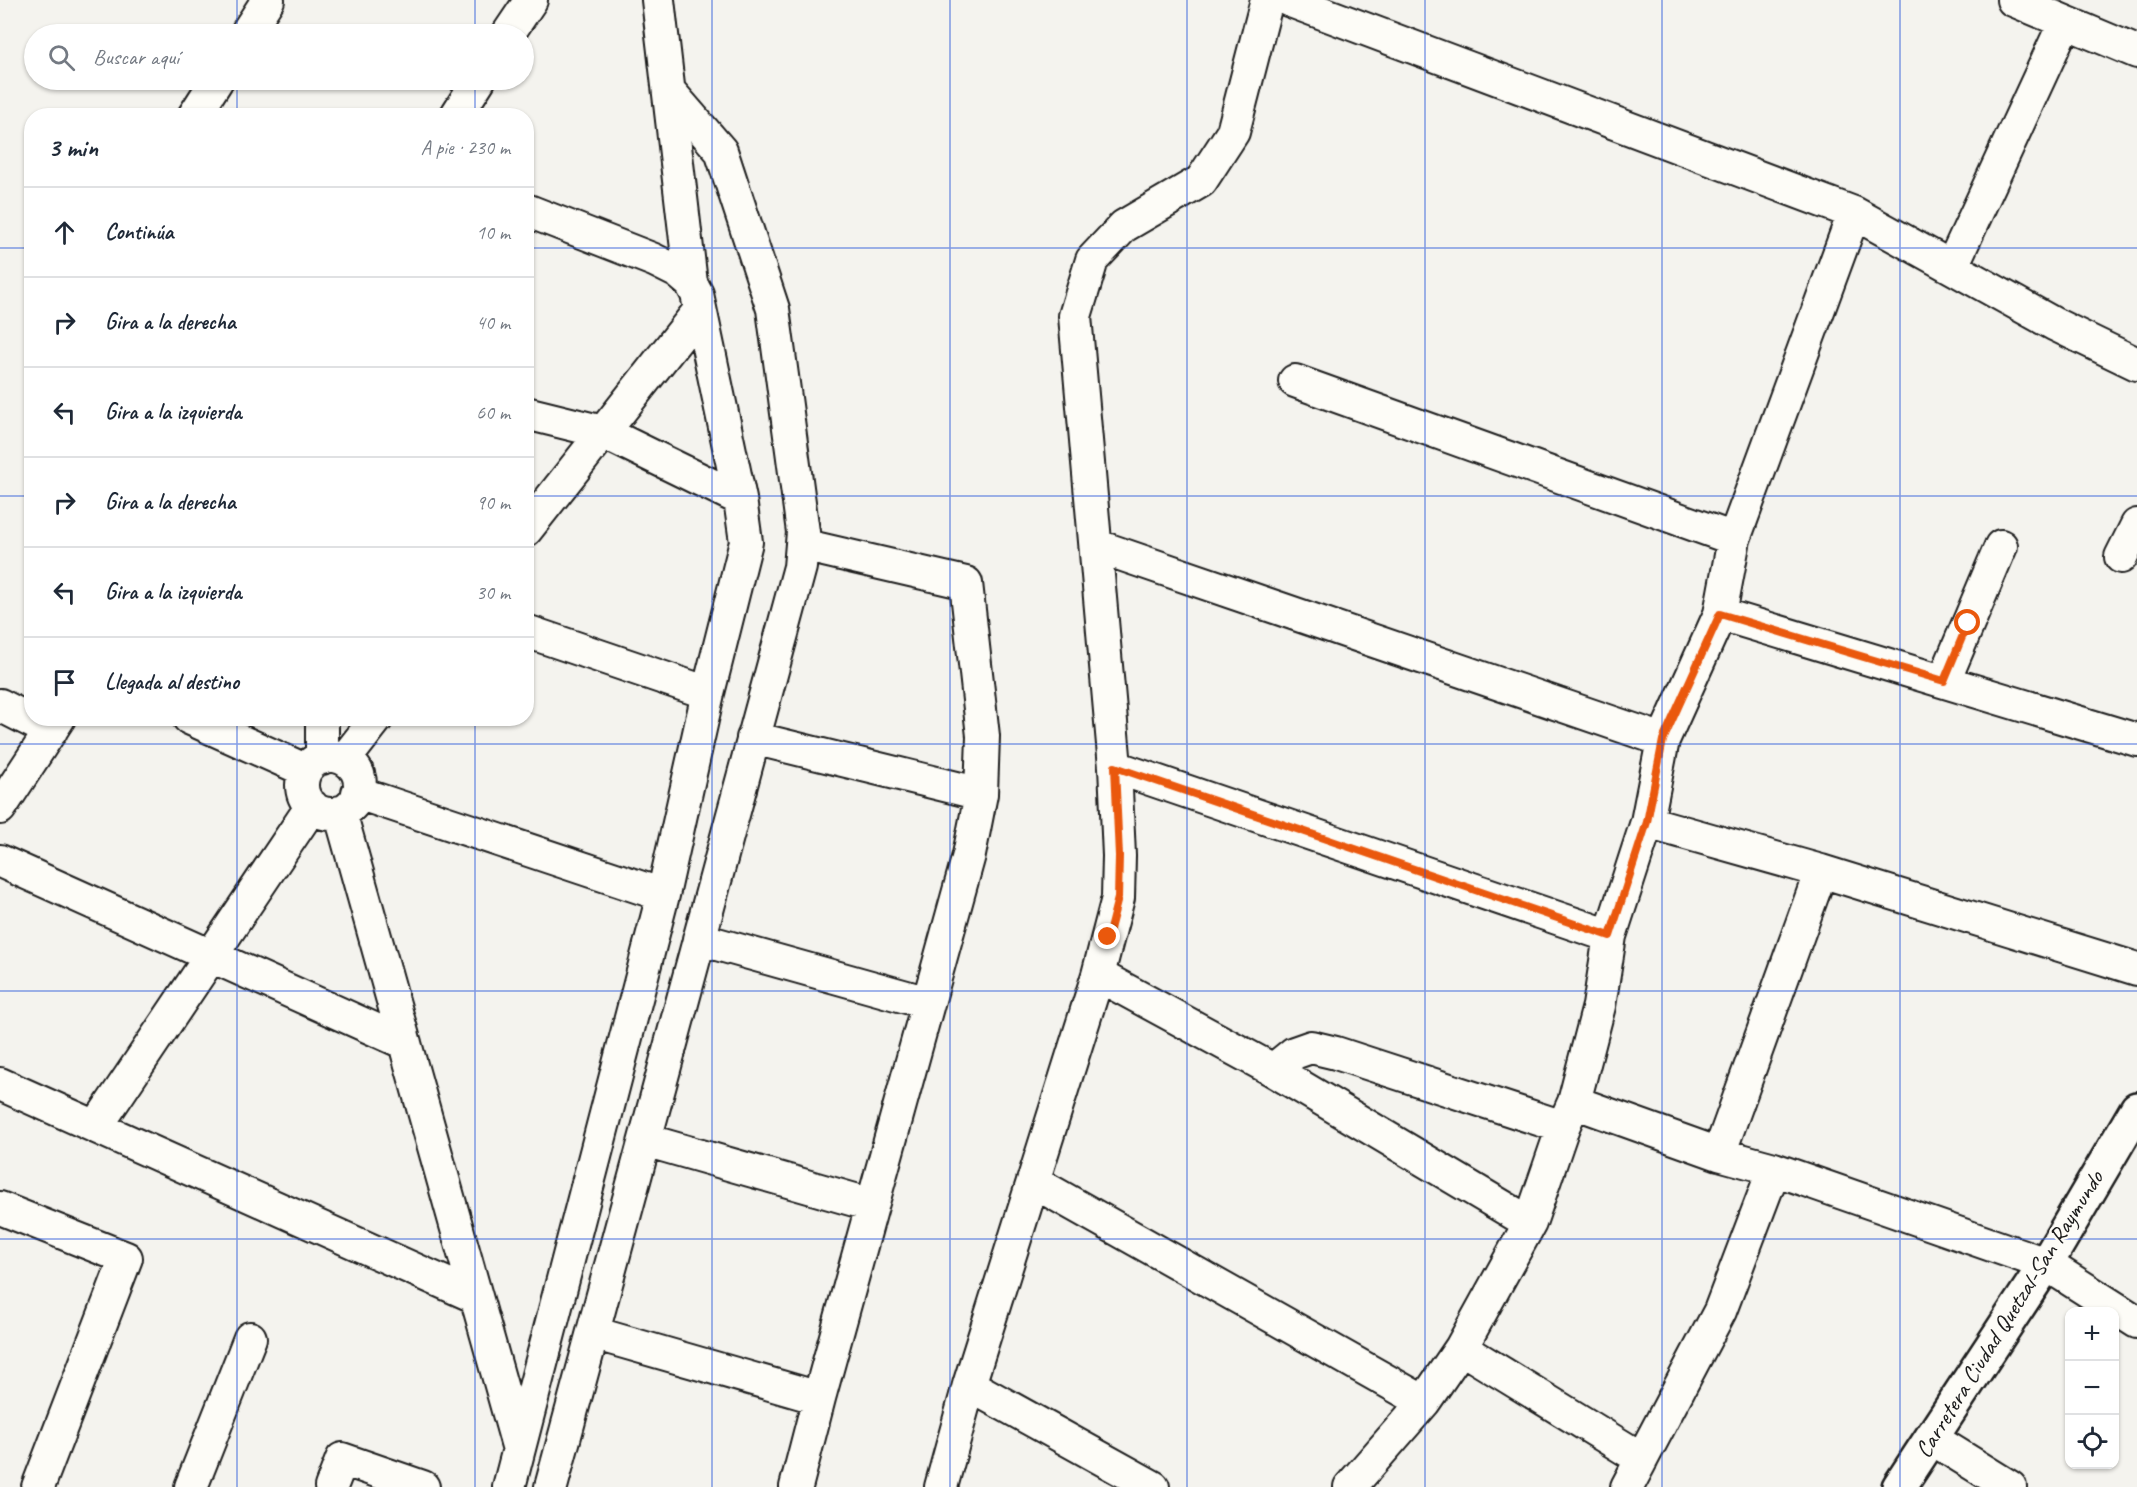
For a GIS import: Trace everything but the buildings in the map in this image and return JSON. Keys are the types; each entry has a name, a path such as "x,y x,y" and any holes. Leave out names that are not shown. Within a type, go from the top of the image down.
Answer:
{"main road":[{"name":"Carretera Ciudad Quetzal-San Raymundo","path":"1899,1487 2046,1264 2137,1109"}],"street":[{"path":"252,24 268,0"},
{"path":"515,24 531,0"},
{"path":"509,1487 663,895 708,693 746,542 740,499 696,296 658,0"},
{"path":"941,1487 969,1385 1098,975 1118,898 1119,856 1115,767 1075,316 1092,260 1124,226 1201,181 1233,132 1267,0"},
{"path":"1288,0 1854,213 2054,324 2137,364"},
{"path":"2013,0 2137,52"},
{"path":"1952,266 2065,22"},
{"path":"199,108 211,90"},
{"path":"461,108 473,90"},
{"path":"551,1487 800,567 802,544 803,532 773,309 721,150 669,91"},
{"path":"534,213 654,260 678,272 696,296"},
{"path":"1350,1487 1424,1402 1461,1348 1530,1223 1569,1114 1599,1006 1610,936 1647,822 1663,740 1720,614 1734,539 1854,213"},
{"path":"534,520 603,432 696,296"},
{"path":"1295,381 1734,539"},
{"path":"534,414 603,432 740,499"},
{"path":"2121,557 2137,525"},
{"path":"796,1487 969,855 981,795 983,736 966,583 802,544"},
{"path":"1097,546 1663,740"},
{"path":"1944,681 2001,546"},
{"path":"1720,614 2137,740"},
{"path":"534,634 708,693"},
{"path":"0,705 24,714"},
{"path":"0,808 54,726"},
{"path":"96,1127 211,956 337,804 360,784 356,769 214,726"},
{"path":"323,726 326,761"},
{"path":"326,761 340,734 340,726"},
{"path":"368,726 301,785 305,800 337,804 663,895"},
{"path":"753,738 981,795"},
{"path":"1115,767 1610,936"},
{"path":"337,804 519,1448"},
{"path":"1647,822 1821,871 2137,969"},
{"path":"0,861 405,1043"},
{"path":"1719,1154 1821,871"},
{"path":"699,939 928,1003"},
{"path":"1098,975 1273,1070 1530,1223"},
{"path":"1273,1070 1294,1053 1311,1047 1774,1169 2046,1264 2137,1322"},
{"path":"0,1084 476,1297"},
{"path":"645,1140 872,1205"},
{"path":"1627,1487 1720,1311 1774,1169"},
{"path":"1034,1182 1424,1402"},
{"path":"0,1208 126,1258 38,1487"},
{"path":"593,1333 819,1398"},
{"path":"191,1487 250,1338"},
{"path":"1461,1348 1642,1459"},
{"path":"969,1385 1153,1487"},
{"path":"1931,1438 2010,1487"},
{"path":"331,1487 342,1459 423,1487"}],"route":[{"path":"1108,937 1118,898 1119,856 1115,767 1610,936 1647,822 1663,740 1720,614 1944,681 1968,623"}]}
